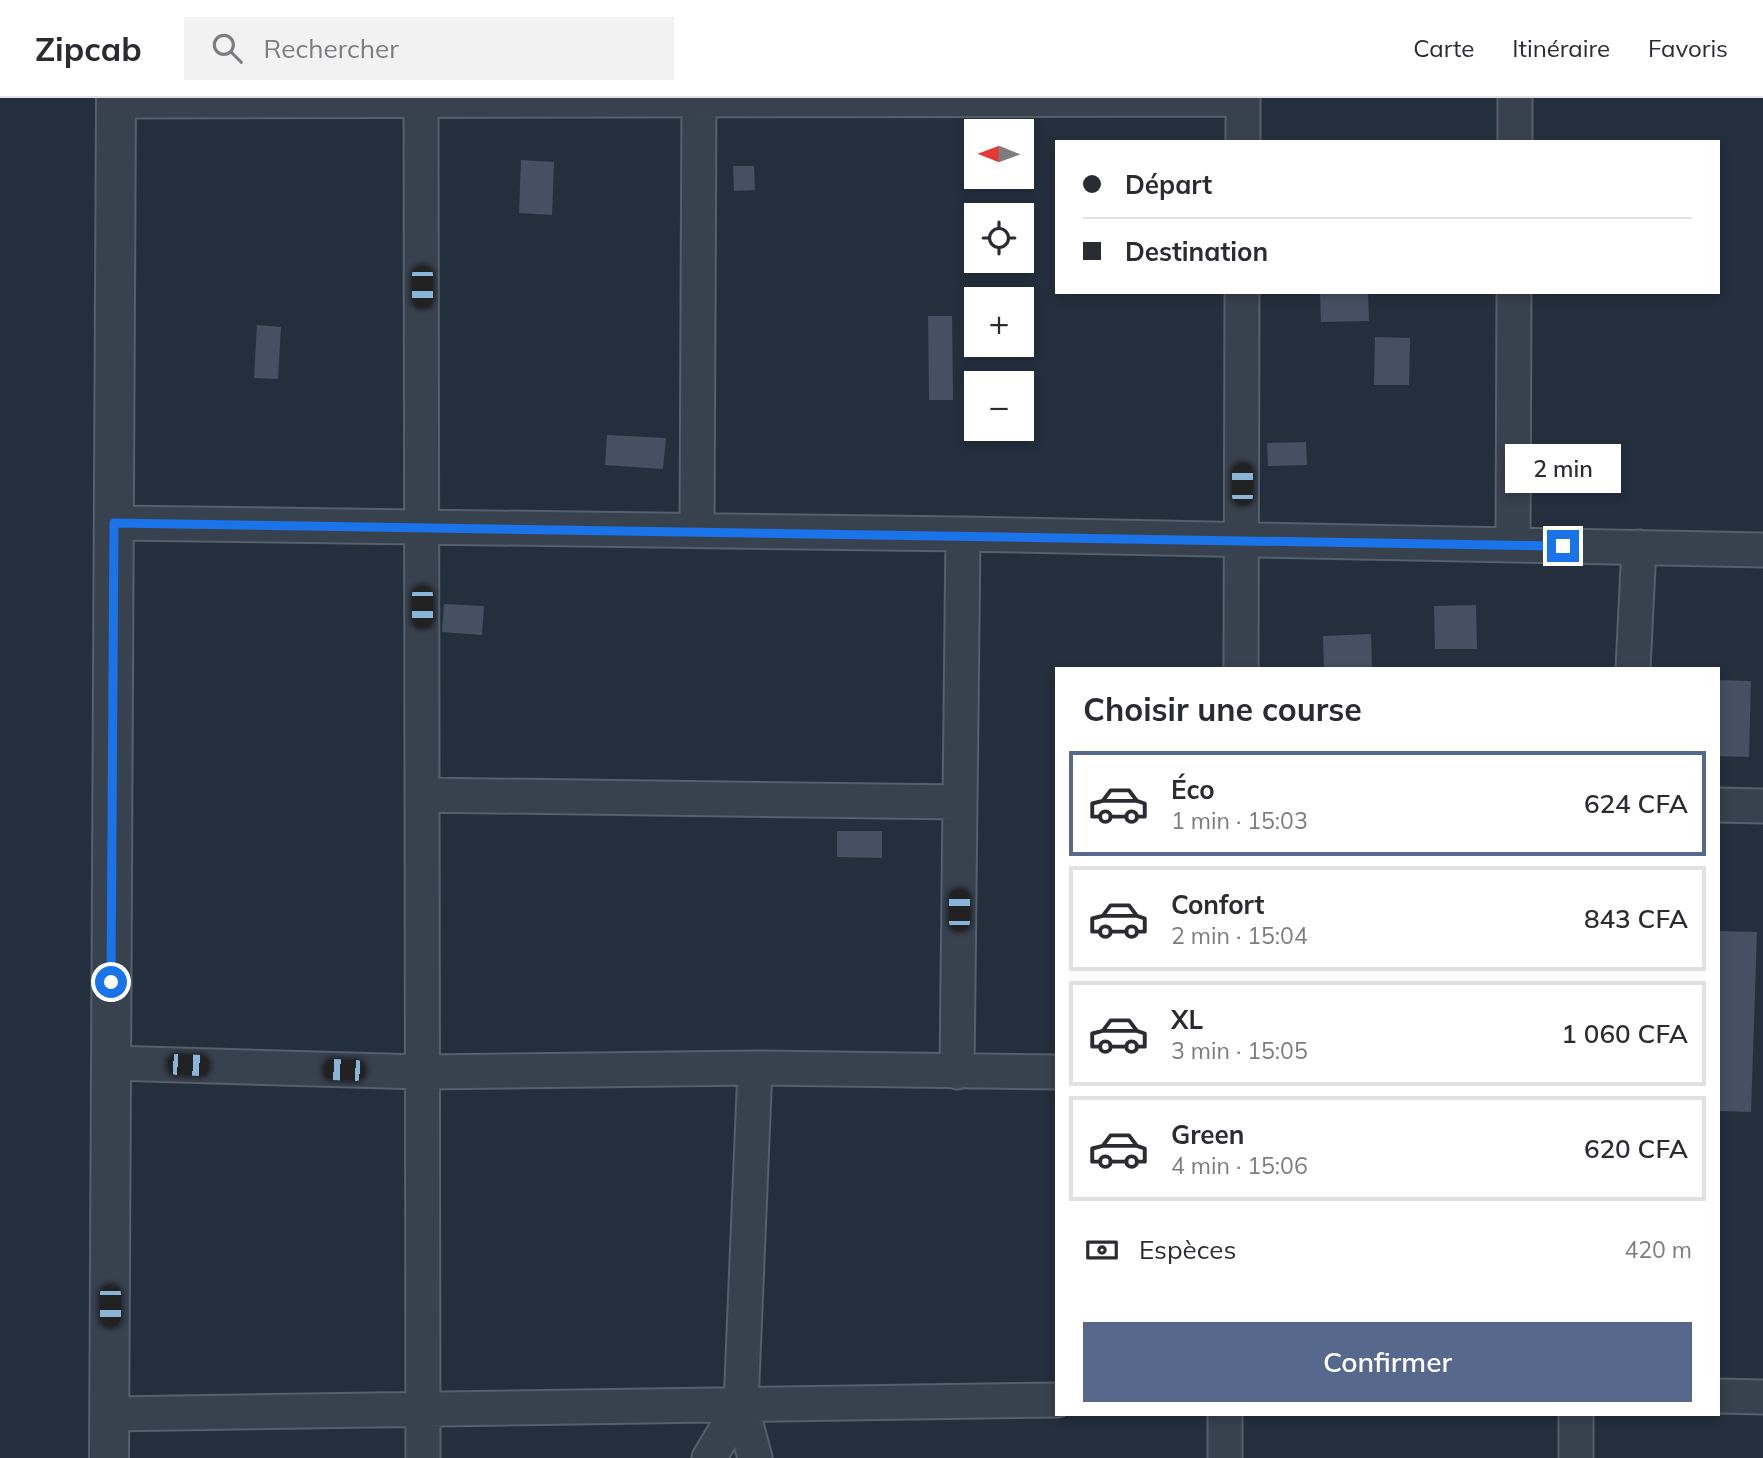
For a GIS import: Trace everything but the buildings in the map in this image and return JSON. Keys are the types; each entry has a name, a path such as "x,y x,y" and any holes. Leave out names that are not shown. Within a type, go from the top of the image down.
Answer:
{"street":[{"path":"109,1458 116,99 1243,98 1243,140"},
{"path":"1515,98 1515,140"},
{"path":"421,99 423,1458"},
{"path":"697,531 699,99"},
{"path":"1241,667 1242,294"},
{"path":"1513,545 1514,294"},
{"path":"114,523 963,534 1763,550"},
{"path":"957,1072 963,534"},
{"path":"1633,667 1639,547"},
{"path":"422,794 960,802"},
{"path":"1720,805 1763,806"},
{"path":"110,1063 422,1072 755,1068 1055,1072"},
{"path":"755,1068 741,1405 755,1458"},
{"path":"1720,1396 1763,1397"},
{"path":"110,1414 1055,1400"},
{"path":"709,1458 741,1405"},
{"path":"1225,1416 1225,1458"},
{"path":"1576,1416 1576,1458"}],"route":[{"path":"111,982 114,523 1563,546"}]}
